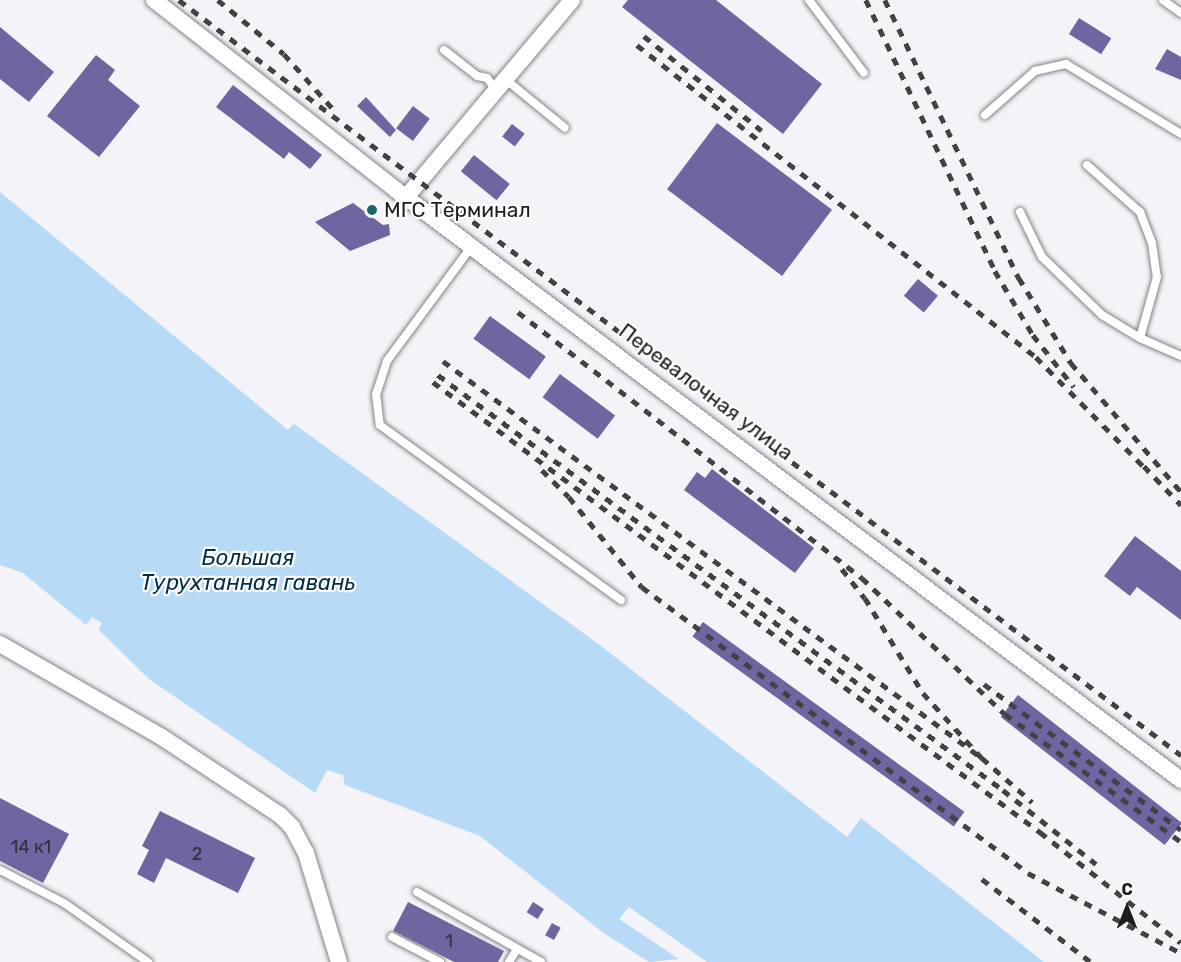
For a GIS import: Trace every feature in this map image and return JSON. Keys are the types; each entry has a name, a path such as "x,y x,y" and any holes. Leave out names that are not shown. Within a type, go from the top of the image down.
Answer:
{"street":[{"name":"Перевалочная улица","path":"154,0 407,196 1181,780"},
{"path":"407,196 572,0"},
{"path":"0,644 160,736 279,815 292,827 306,853 339,962"}],"lane":[{"path":"809,0 864,73"},
{"path":"1162,0 1181,13"},
{"path":"444,50 477,76 500,84 565,128"},
{"path":"985,115 1035,71 1066,64 1181,134"},
{"path":"1087,165 1140,212 1152,243 1157,277 1140,338"},
{"path":"1020,212 1042,257 1102,315 1140,338 1181,356"},
{"path":"473,244 387,361 376,394 380,424 621,600"},
{"path":"0,870 64,903 148,962"},
{"path":"417,892 541,962"},
{"path":"392,937 440,962"},
{"path":"509,962 517,949"}],"water":[{"name":"Большая Турухтанная гавань","path":"0,192 288,430 294,424 597,643 847,837 861,818 1044,962 707,962 629,907 619,919 679,959 649,962 605,934 480,836 345,785 343,775 327,770 315,793 149,679 99,630 102,623 92,617 86,625 23,573 0,565"}],"building":[{"path":"628,0 716,0 822,84 783,134 622,7"},
{"path":"1079,18 1111,38 1101,54 1069,34"},
{"path":"0,27 54,72 29,102 0,79"},
{"path":"1167,49 1181,57 1181,80 1155,69"},
{"path":"96,55 115,70 108,80 140,106 99,157 47,116"},
{"path":"233,85 322,155 310,169 289,152 284,159 216,107"},
{"path":"366,97 396,130 390,137 357,106"},
{"path":"413,106 430,119 413,141 396,128"},
{"path":"717,123 832,210 782,276 667,189"},
{"path":"512,124 525,134 515,146 502,137"},
{"path":"474,155 510,184 497,200 461,171"},
{"path":"353,203 383,225 389,224 390,235 350,251 315,222"},
{"path":"918,279 938,296 924,313 904,296"},
{"path":"490,316 546,357 529,379 474,339"},
{"path":"560,374 615,416 598,439 543,397"},
{"path":"712,469 814,548 795,573 684,490 697,472 705,478"},
{"path":"1135,536 1181,571 1181,620 1137,587 1130,596 1104,576"},
{"path":"703,622 964,812 954,826 692,637"},
{"path":"1018,695 1181,822 1165,845 1001,717"},
{"path":"0,798 69,834 43,883 0,861"},
{"path":"160,811 255,858 238,893 166,858 154,883 137,874 149,850 142,846"},
{"path":"408,902 504,951 498,962 454,962 393,931"},
{"path":"533,902 544,909 538,919 527,912"},
{"path":"552,923 561,928 554,940 545,935"}],"railway":[{"path":"179,0 1181,755"},
{"path":"218,0 284,54 334,110"},
{"path":"866,0 995,271 1033,335 1074,387"},
{"path":"885,0 1019,278 1071,363 1181,492"},
{"path":"644,36 762,131"},
{"path":"637,45 1036,357 1149,472"},
{"path":"518,312 862,578 1005,714 1181,842"},
{"path":"443,361 982,758"},
{"path":"438,375 1003,790 1096,864"},
{"path":"433,382 1040,832 1181,943"},
{"path":"1144,466 1181,505"},
{"path":"542,470 569,497 642,587 1028,873 1181,953"},
{"path":"842,569 865,598 923,693 982,758 1032,802"},
{"path":"984,684 1181,830"},
{"path":"982,879 1091,962"}],"place":[{"name":"МГС Терминал","path":"372,210"}]}
